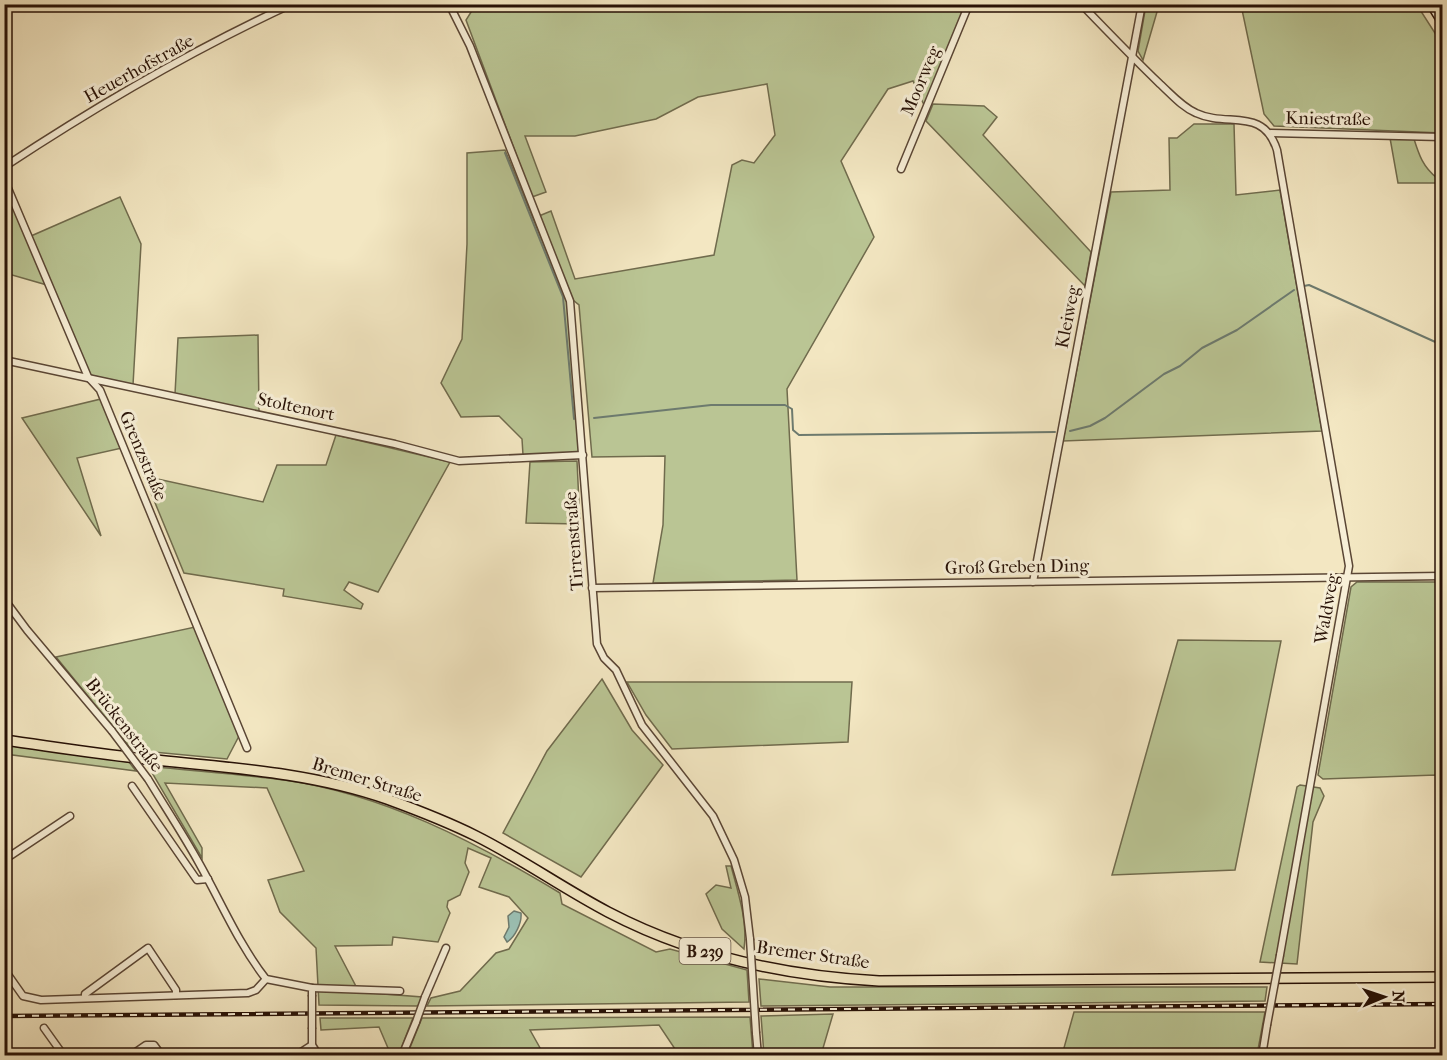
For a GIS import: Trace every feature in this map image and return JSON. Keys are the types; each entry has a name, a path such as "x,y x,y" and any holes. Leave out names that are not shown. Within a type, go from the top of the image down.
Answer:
{"main road":[{"name":"Bremer Straße","path":"4,740 133,758 286,774 386,799 477,837 610,913 668,939 722,957 797,974 879,981 1443,977"}],"street":[{"name":"Heuerhofstraße","path":"4,167 104,105 253,22 292,4"},
{"name":"Tirrenstraße","path":"449,4 470,45 570,301 592,588 599,650 616,670 642,725 713,816 734,860 745,897 758,1056"},
{"name":"Moorweg","path":"901,169 969,4"},
{"name":"Kniestraße","path":"1081,4 1132,57 1194,112 1216,119 1250,121 1271,133 1443,137"},
{"name":"Kleiweg","path":"1033,582 1142,4"},
{"path":"1431,4 1443,22"},
{"name":"Waldweg","path":"1262,1056 1349,566 1277,150 1271,133"},
{"name":"Grenzstraße","path":"4,179 88,377 100,390 248,748"},
{"name":"Stoltenort","path":"4,360 395,444 459,461 583,455"},
{"name":"Groß Greben Ding","path":"592,588 1443,576"},
{"name":"Brückenstraße","path":"4,599 27,630 112,731 148,779 208,879 235,933 266,979"},
{"name":"Brückenstraße","path":"132,786 197,880 208,879"},
{"path":"5,858 70,816"},
{"path":"85,998 85,994 148,948 176,990 176,995"},
{"path":"402,1056 446,948"},
{"path":"4,969 27,998 248,993 256,990 266,979 312,991 400,992"},
{"path":"312,991 312,1045 319,1056"},
{"path":"44,1029 64,1056"},
{"path":"130,1056 146,1045 154,1045 162,1056"},
{"path":"296,1056 312,1045"}],"green space":[{"path":"472,4 967,5 924,105 913,81 888,89 841,161 874,237 787,389 797,580 653,583 663,525 665,456 592,457 579,305 573,300 539,216 551,211 575,279 714,255 732,165 742,160 754,163 775,135 767,84 698,97 656,119 575,136 525,136 546,192 532,197 466,20 473,9"},
{"path":"1146,5 1159,5 1143,60 1138,51"},
{"path":"1241,5 1417,5 1442,44 1442,133 1274,126 1264,114"},
{"path":"933,104 984,106 997,117 983,135 1091,252 1085,286 926,121"},
{"path":"1194,124 1234,124 1236,195 1280,190 1322,431 1063,441 1111,192 1170,190 1169,138 1177,138"},
{"path":"1390,138 1414,139 1422,160 1437,178 1437,183 1398,183"},
{"path":"505,150 567,301 580,452 523,455 522,439 499,416 461,417 441,383 462,339 467,244 467,153"},
{"path":"5,187 47,285 5,273"},
{"path":"120,197 141,244 133,385 90,375 31,236"},
{"path":"258,335 259,413 175,394 178,338"},
{"path":"101,399 122,448 77,458 101,536 22,418"},
{"path":"336,435 450,462 378,592 349,582 344,590 363,604 361,609 283,596 284,589 184,573 144,476 263,502 277,465 326,465"},
{"path":"577,461 580,524 526,523 530,462"},
{"path":"1357,582 1442,582 1442,874 1436,874 1436,775 1323,779 1318,775 1351,587"},
{"path":"195,627 239,736 227,759 132,750 56,657"},
{"path":"1178,640 1281,641 1235,870 1112,875"},
{"path":"602,679 632,730 663,765 581,877 503,833 547,751"},
{"path":"627,682 852,682 848,742 672,749 646,715"},
{"path":"5,745 129,762 136,771 5,754"},
{"path":"148,766 284,780 357,796 393,808 495,856 560,893 562,904 656,952 670,949 747,970 749,1002 427,1006 431,998 460,991 496,953 509,949 528,918 509,897 479,887 491,858 468,848 465,863 469,872 460,895 448,901 447,907 450,913 438,942 393,937 392,945 335,946 359,992 422,997 418,1006 319,1005 316,948 280,912 268,880 304,871 267,788 165,783 202,848 202,858"},
{"path":"1300,785 1320,788 1324,796 1313,822 1297,964 1260,962 1297,787"},
{"path":"726,866 731,866 742,907 745,928 744,949 722,929 706,894 716,885 731,888"},
{"path":"759,979 830,987 1267,987 1265,1001 761,1006"},
{"path":"1074,1012 1265,1012 1257,1055 1062,1055"},
{"path":"833,1014 821,1055 764,1055 761,1016"},
{"path":"750,1017 753,1055 679,1055 659,1025 530,1030 544,1055 407,1055 422,1018"},
{"path":"320,1018 413,1018 398,1056 391,1055 379,1027 321,1030"}],"water":[{"path":"514,911 521,913 520,921 515,933 507,942 504,937 509,927 508,916"}],"waterway":[{"path":"505,153 563,297 574,419"},
{"path":"1304,286 1309,285 1442,345"},
{"path":"1070,431 1090,426 1105,418 1202,348 1237,330 1294,290"},
{"path":"594,418 711,405 785,405 792,409 793,430 799,435 1055,432"}],"railway":[{"path":"4,1016 1442,1004"}]}
